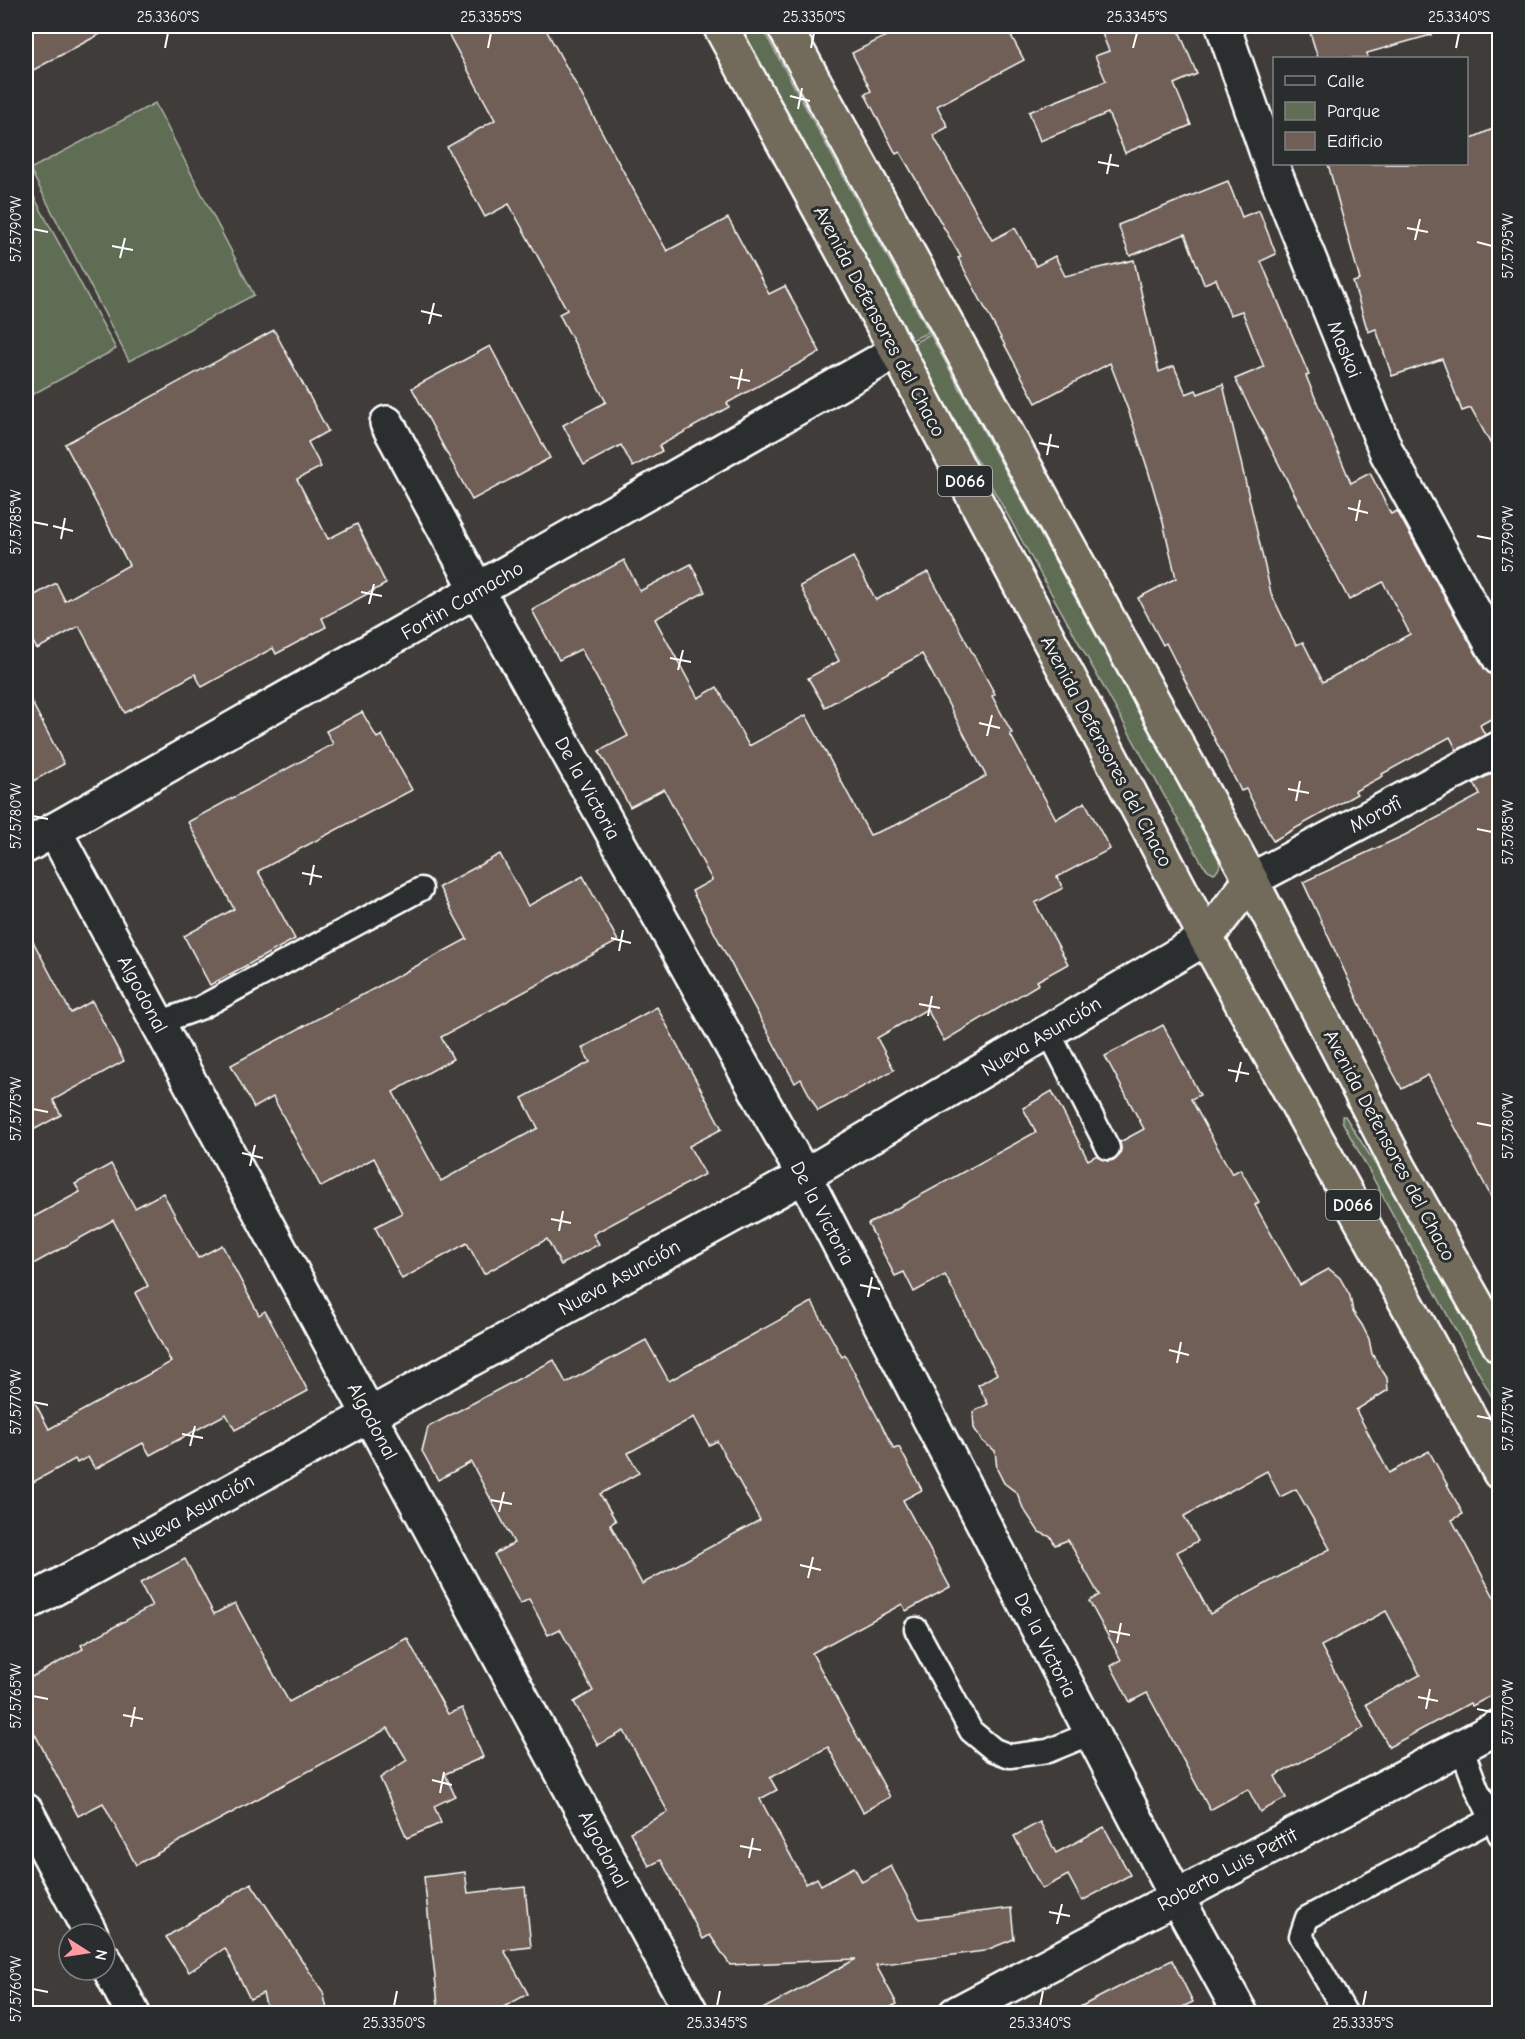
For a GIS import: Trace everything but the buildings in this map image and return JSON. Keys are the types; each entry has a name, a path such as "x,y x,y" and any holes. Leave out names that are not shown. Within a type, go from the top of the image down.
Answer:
{"highway":[{"name":"Avenida Defensores del Chaco","path":"720,26 897,351 1206,938 1500,1473"},
{"name":"Avenida Defensores del Chaco","path":"784,26 1244,889 1500,1346"},
{"path":"1206,938 1244,889"}],"street":[{"name":"Maskoi","path":"1223,26 1268,156 1387,453 1500,659"},
{"name":"Fortin Camacho","path":"26,846 897,351"},
{"name":"De la Victoria","path":"387,423 804,1176 1176,1896 1241,2013"},
{"name":"Morotî","path":"1244,889 1500,748"},
{"name":"Algodonal","path":"54,830 692,2013"},
{"name":"Nueva Asunción","path":"26,1604 804,1176 1206,938"},
{"name":"Roberto Luis Pettit","path":"955,2013 1500,1726"},
{"path":"26,1811 85,1922"},
{"path":"117,1982 133,2013"}],"lane":[{"path":"159,1023 200,1008 421,889"},
{"path":"1048,1031 1107,1148"},
{"path":"916,1629 970,1731 994,1750 1010,1756 1048,1751 1092,1733"},
{"path":"1346,2013 1301,1936 1307,1918 1496,1827 1461,1746"}],"green space":[{"path":"737,26 761,26 929,332 910,341"},
{"path":"155,103 254,295 129,361 30,169"},
{"path":"26,182 116,349 26,398"},
{"path":"930,334 1218,857 1220,865 1214,873 1203,865 912,344"},
{"path":"1342,1116 1345,1116 1384,1178 1413,1216 1499,1374 1499,1410 1342,1121"}]}
